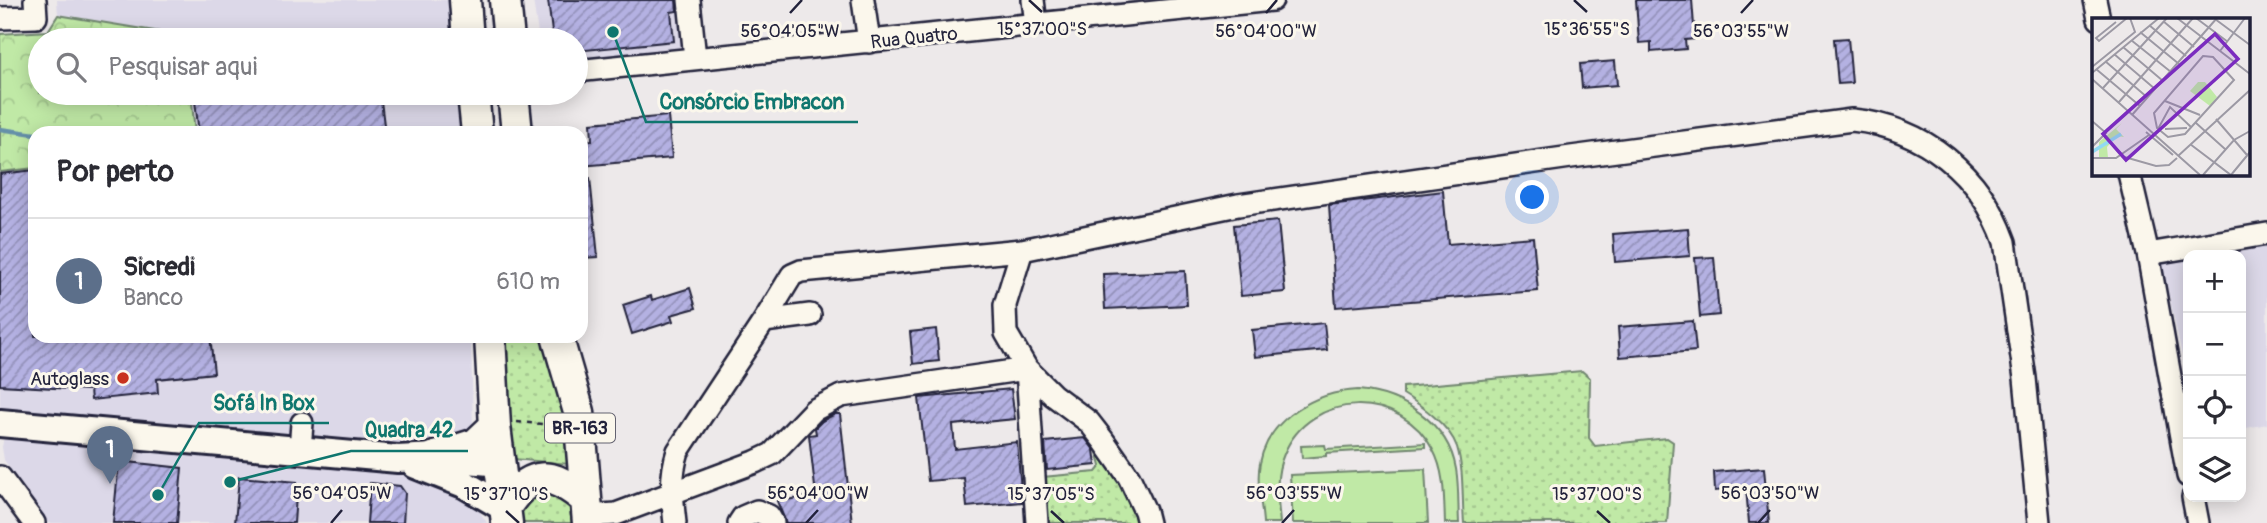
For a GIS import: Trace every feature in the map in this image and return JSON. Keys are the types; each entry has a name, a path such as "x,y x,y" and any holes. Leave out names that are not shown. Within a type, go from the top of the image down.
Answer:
{"highway":[{"path":"465,0 467,28"},
{"path":"505,0 508,28"},
{"path":"474,105 475,126"},
{"path":"514,105 516,126"},
{"path":"491,343 505,424 501,463 506,516"},
{"name":"BR-163","path":"559,343 579,412 587,512"},
{"path":"435,457 476,444 505,424"},
{"path":"501,463 568,485 587,512"},
{"path":"506,516 517,490 529,481 548,478"}],"main road":[{"path":"0,423 398,459 435,457 501,463"},
{"path":"398,459 464,484 506,516"}],"street":[{"path":"689,0 695,58"},
{"path":"863,0 869,42"},
{"path":"1033,0 1036,24"},
{"name":"Rua Quatro","path":"588,70 869,42 1209,3 1272,0"},
{"path":"2095,0 2099,18"},
{"path":"0,18 36,8"},
{"path":"675,523 671,494 672,470 678,452 765,321 792,275 801,271 1022,250 1265,201 1852,120 1884,126 1919,139 1952,162 1980,192 1998,221 2005,242 2025,378 2039,523"},
{"path":"2129,175 2148,254 2183,448"},
{"path":"2148,254 2267,234"},
{"path":"1022,250 1005,305 1006,333 1027,369 1053,395 1088,422 1104,440 1129,477 1148,523"},
{"path":"765,321 810,315"},
{"path":"587,512 616,514 772,454 814,410 841,396 1027,369"},
{"path":"1027,369 1037,523"},
{"path":"300,450 302,423"},
{"path":"0,477 34,523"},
{"path":"2194,502 2198,523"},
{"path":"739,523 743,517 757,511 769,516 773,523"}],"path":[{"path":"505,424 563,425"}],"shaded area":[{"path":"57,0 448,0 452,28 50,28 58,15"},
{"path":"533,0 679,0 685,47 674,55 588,63 588,28 537,28"},
{"path":"28,33 28,105 462,105 464,126 28,126 28,343 471,343 473,432 410,451 0,413 0,35"},
{"path":"2267,245 2267,424 2246,428 2246,250 2234,250"},
{"path":"2183,258 2183,359 2162,264 2167,260"},
{"path":"4,437 432,478 470,497 487,523 48,523 4,460"}],"green space":[{"path":"58,15 137,28 50,28"},
{"path":"28,32 28,105 192,105 194,126 28,126 28,169 0,172 0,34"},
{"path":"499,343 548,343 561,390 569,464 502,458"},
{"path":"1582,371 1590,378 1589,438 1595,446 1667,438 1673,442 1667,523 1464,523 1462,475 1457,447 1442,424 1403,394 1403,387"},
{"path":"1358,390 1391,397 1406,404 1433,424 1444,437 1456,469 1459,523 1445,523 1440,467 1433,450 1419,430 1400,416 1379,408 1357,405 1334,409 1314,418 1297,433 1284,454 1279,471 1280,523 1263,523 1259,470 1265,447 1273,432 1284,420 1311,402 1326,396"},
{"path":"1425,443 1425,447 1326,453 1326,456 1302,458 1301,446 1325,445 1326,449"},
{"path":"1101,451 1138,523 1048,523 1043,477 1096,472 1101,466 1097,452"},
{"path":"1425,469 1428,523 1293,523 1290,475"},
{"path":"545,485 569,505 572,523 514,523 514,504"}],"building":[{"path":"548,0 676,0 677,11 671,12 674,41 588,50 588,28 552,28"},
{"path":"1636,0 1692,0 1695,39 1685,40 1686,49 1651,52 1651,42 1639,43"},
{"path":"1848,38 1852,83 1838,84 1834,39"},
{"path":"1615,61 1617,85 1582,88 1580,64"},
{"path":"196,105 382,105 384,126 198,126"},
{"path":"668,116 672,158 588,165 588,140 592,140 591,123"},
{"path":"28,171 28,343 211,343 214,373 157,379 158,393 91,400 90,390 0,385 0,174"},
{"path":"590,178 598,257 588,258"},
{"path":"1443,191 1448,244 1533,237 1538,291 1336,307 1329,205"},
{"path":"1278,221 1285,292 1241,296 1234,225"},
{"path":"1688,228 1690,256 1615,262 1613,234"},
{"path":"1714,257 1719,315 1700,317 1695,258"},
{"path":"1185,271 1187,305 1105,309 1103,274"},
{"path":"690,288 696,308 671,315 673,321 632,334 623,305 651,296 652,300"},
{"path":"1693,321 1696,351 1620,357 1618,327"},
{"path":"1324,323 1327,350 1255,357 1252,330"},
{"path":"936,329 939,361 913,364 910,332"},
{"path":"1011,389 1015,419 953,425 955,449 1017,442 1022,502 967,507 964,478 928,481 919,398"},
{"path":"835,414 840,414 852,523 786,523 777,501 816,496 809,435 816,434 815,428"},
{"path":"1085,438 1094,450 1096,465 1047,470 1045,442"},
{"path":"119,461 182,468 177,523 113,523"},
{"path":"1764,468 1769,523 1749,523 1746,488 1715,491 1714,472"},
{"path":"239,477 297,482 294,523 235,523"},
{"path":"370,483 400,486 405,493 403,523 367,523"}],"waterway":[{"path":"0,129 28,133"}],"place":[{"name":"Consórcio Embracon","path":"613,32"},
{"name":"Autoglass","path":"123,378"},
{"name":"Quadra 42","path":"230,482"},
{"name":"Sicredi","path":"110,484"},
{"name":"Sofá In Box","path":"158,495"}]}
